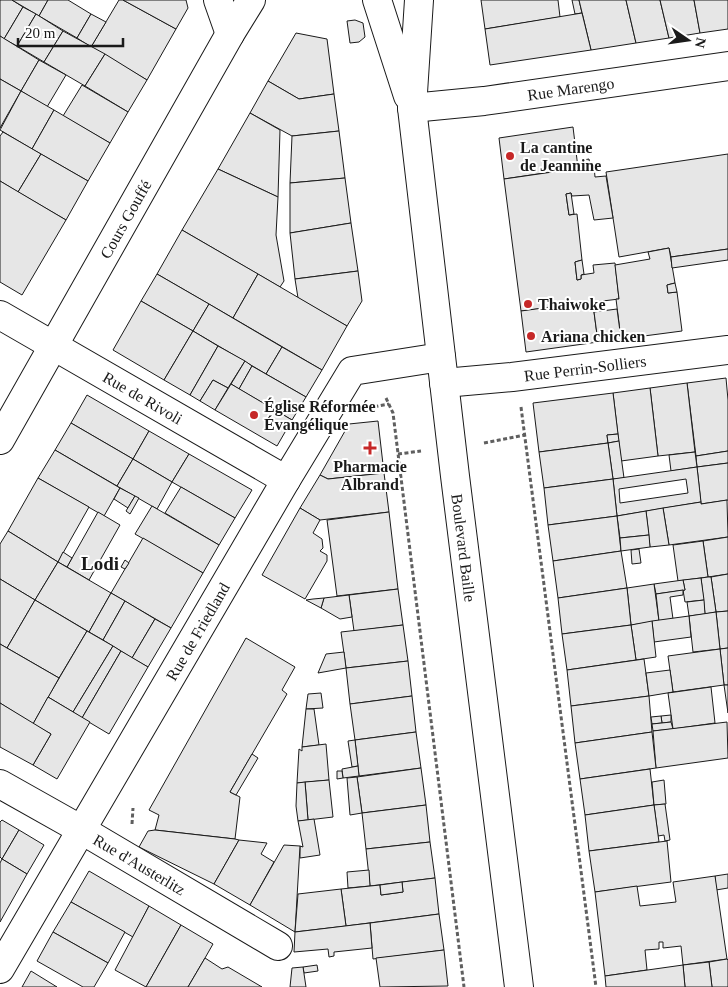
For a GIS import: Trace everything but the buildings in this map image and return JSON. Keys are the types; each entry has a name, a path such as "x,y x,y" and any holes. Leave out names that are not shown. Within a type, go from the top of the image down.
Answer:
{"street":[{"path":"218,0 230,34"},
{"name":"Cours Gouffé","path":"0,440 251,0"},
{"name":"Boulevard Baille","path":"377,0 412,108"},
{"name":"Boulevard Baille","path":"419,0 412,108 442,370 519,987"},
{"name":"Rue Marengo","path":"412,108 484,101 728,66"},
{"name":"Rue de Rivoli","path":"0,315 286,480"},
{"name":"Rue Perrin-Solliers","path":"442,370 512,377 728,350"},
{"name":"Rue de Friedland","path":"0,969 80,829 352,371 442,370"},
{"name":"Rue d'Austerlitz","path":"0,784 278,946"}],"path":[{"path":"382,390 393,413 464,987"},
{"path":"520,400 596,987"},
{"path":"360,409 389,404"},
{"path":"132,827 132,810 138,801"}],"place":[{"name":"La cantine de Jeannine","path":"510,156"},
{"name":"Thaiwoke","path":"528,304"},
{"name":"Ariana chicken","path":"531,336"},
{"name":"Église Réformée Évangélique","path":"254,415"},
{"name":"Pharmacie Albrand","path":"370,448"}],"district":[{"name":"Lodi","path":"100,563"}]}
